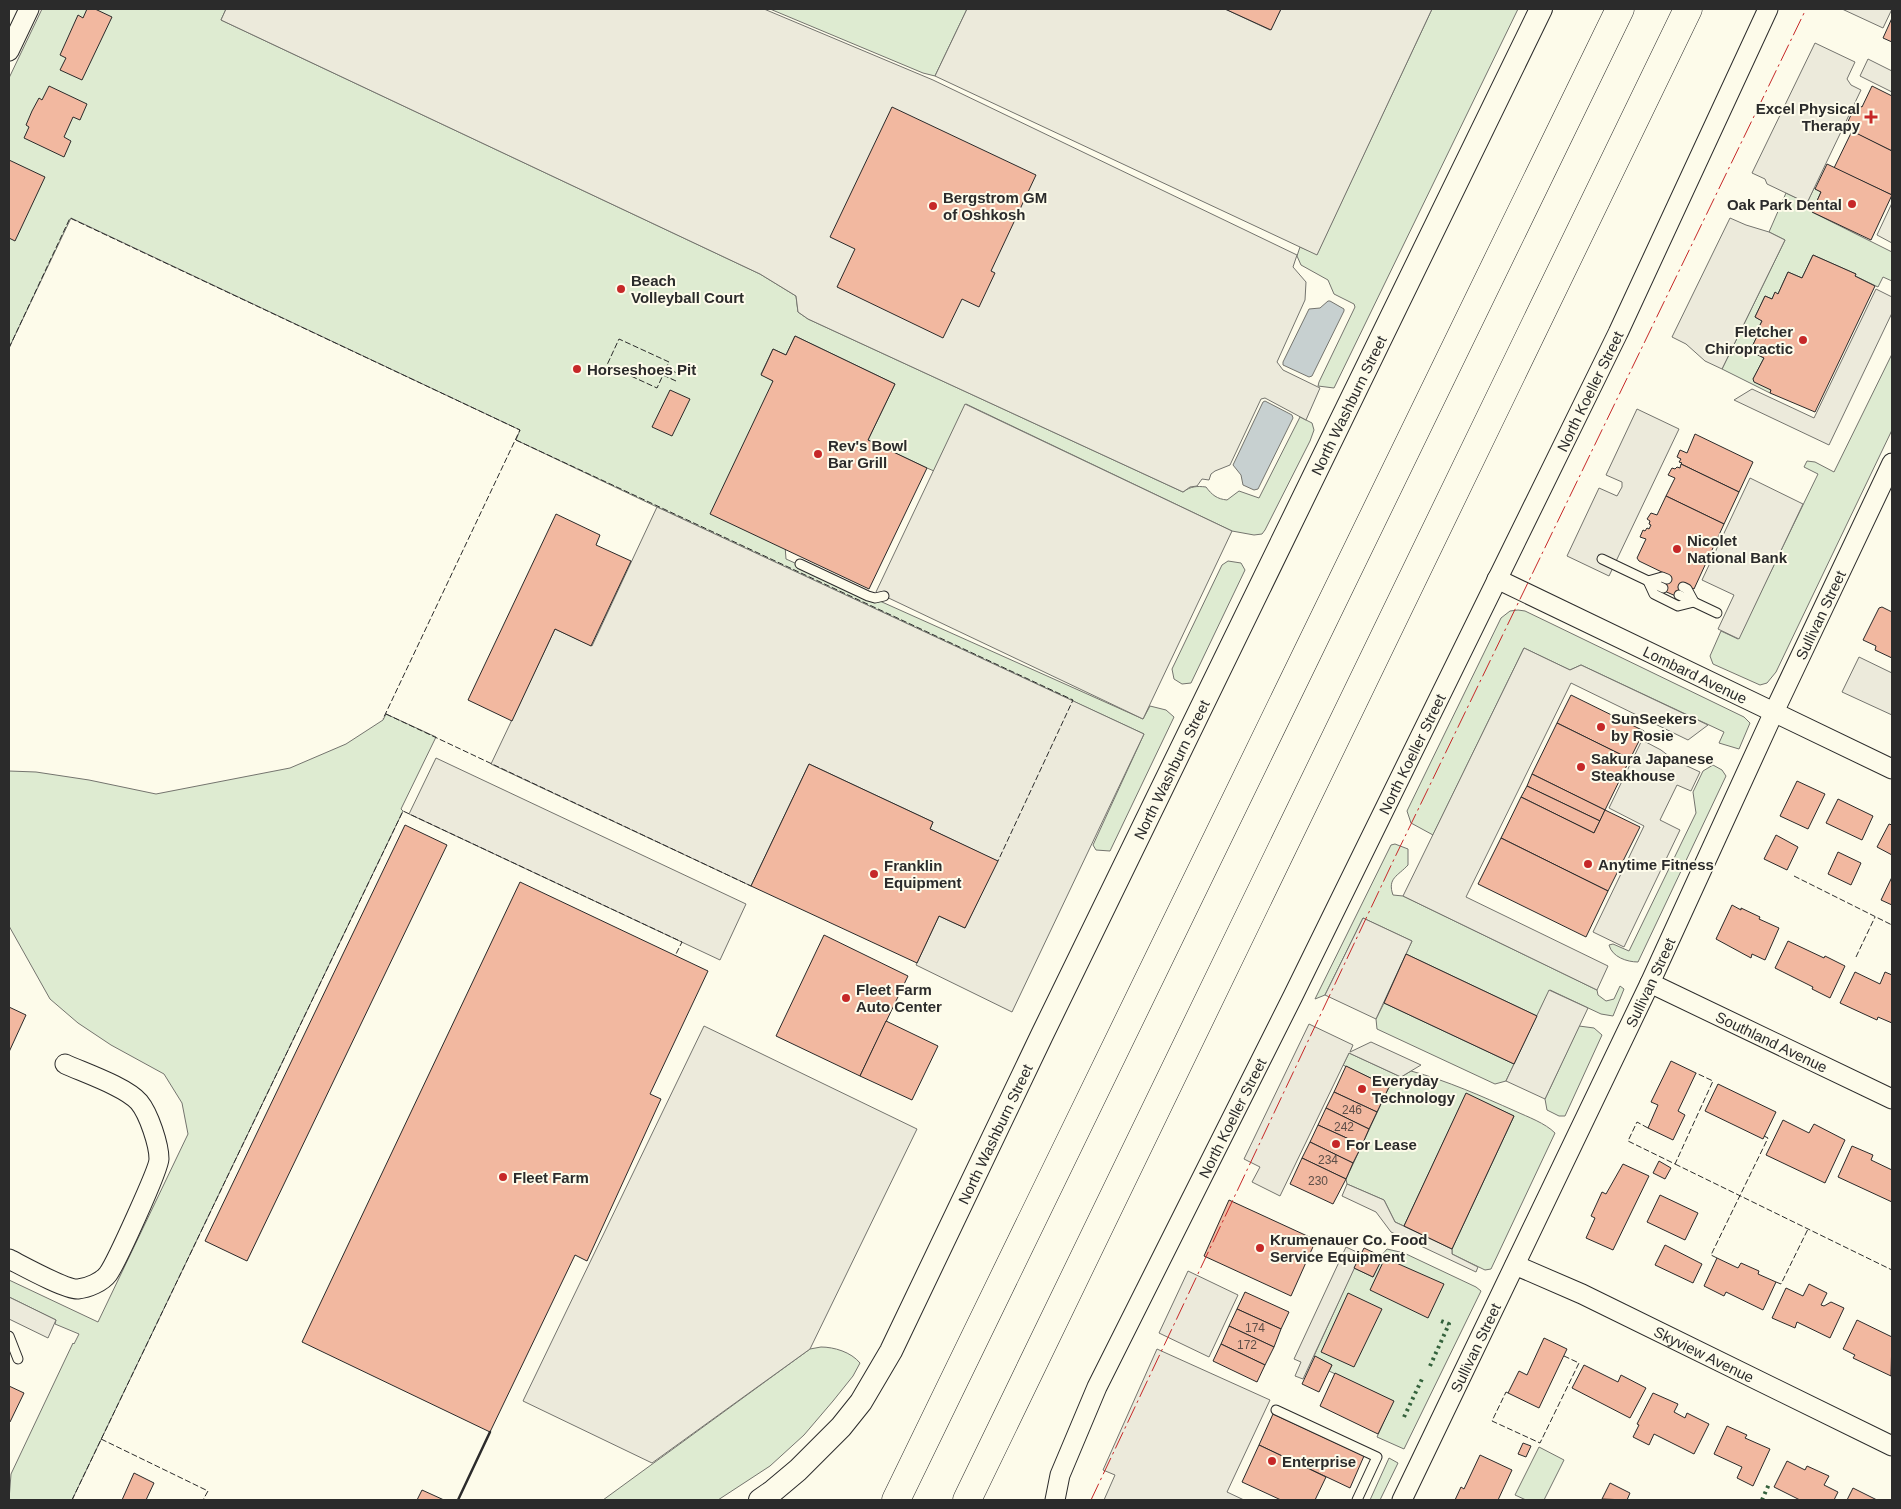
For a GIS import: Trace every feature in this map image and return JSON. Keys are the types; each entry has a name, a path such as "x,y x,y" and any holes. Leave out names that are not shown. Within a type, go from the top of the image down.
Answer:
{"highway":[{"path":"896,1500 1620,9"},
{"path":"967,1500 1688,9"}],"street":[{"path":"9,51 28,9"},
{"name":"North Washburn Street","path":"760,1500 774,1491 798,1470 841,1427 861,1402 891,1351 1042,1035 1541,9"},
{"name":"North Koeller Street","path":"1055,1500 1060,1475 1097,1387 1289,1003 1618,334 1768,9"},
{"name":"Sullivan Street","path":"1402,1500 1650,983 1774,712 1892,463"},
{"name":"Lombard Avenue","path":"1497,579 1892,769"},
{"name":"Southland Avenue","path":"1650,983 1892,1099"},
{"path":"9,1258 45,1277 76,1289 98,1283 108,1275 160,1161 148,1118 140,1103 127,1092 65,1064"},
{"name":"Skyview Avenue","path":"1515,1265 1582,1294 1892,1446"}],"lane":[{"path":"1602,559 1648,581 1664,583"},
{"path":"800,564 868,596 875,598 884,596"},
{"path":"1648,581 1654,594 1678,606 1694,602"},
{"path":"1681,591 1694,602 1717,613"},
{"path":"9,1336 13,1360"},
{"path":"9,1355 13,1360"},
{"path":"1276,1410 1377,1458 1357,1500"}],"green space":[{"path":"42,9 226,9 221,20 760,274 796,296 798,312 808,319 1183,492 1191,488 1206,487 1220,499 1227,500 1239,491 1259,498 1300,417 1312,423 1314,430 1310,441 1265,530 1262,534 1254,535 1232,531 966,404 934,471 927,468 868,440 895,384 795,336 786,355 773,349 761,374 773,381 786,559 1143,719 1150,706 1166,710 1174,717 1110,851 1096,850 1093,845 1144,734 777,564 516,440 520,430 71,218 9,348 9,78"},
{"path":"770,9 967,9 935,76 923,73"},
{"path":"1432,9 1518,9 1334,388 1318,386 1355,307 1354,304 1334,294 1328,280 1301,265 1297,256 1300,247 1317,254"},
{"path":"1814,188 1821,192 1812,212 1892,252 1892,281 1883,277 1878,287 1855,276 1856,274 1813,255 1802,278 1788,272 1778,294 1775,293 1772,299 1765,296 1755,317 1762,321 1759,327 1761,328 1750,351 1764,358 1753,379 1771,390 1770,393 1722,369 1785,240 1769,232 1786,193 1807,203"},
{"path":"1892,354 1892,430 1776,672 1767,683 1760,685 1713,664 1710,656 1721,631 1738,639 1818,474 1804,467 1807,461 1815,462 1834,472"},
{"path":"1228,561 1241,563 1245,570 1191,683 1182,684 1174,679 1172,669 1222,565"},
{"path":"1510,611 1525,611 1744,717 1750,723 1739,749 1719,743 1724,732 1581,665 1570,670 1524,648 1433,835 1411,823 1407,811 1501,618"},
{"path":"386,714 436,737 401,809 403,811 72,1500 9,1500 11,1474 79,1334 55,1324 56,1320 9,1297 9,1280 98,1322 188,1134 182,1103 164,1074 111,1045 78,1023 50,999 9,926 9,771 36,772 89,780 156,794 290,768 346,744 383,720"},
{"path":"1713,765 1722,770 1726,776 1638,962 1620,958 1613,953 1609,945 1613,944 1629,951 1696,813 1693,792 1703,771"},
{"path":"1395,844 1408,849 1408,865 1392,881 1393,895 1403,896 1597,990 1598,995 1606,1001 1614,999 1620,986 1624,989 1613,1016 1601,1014 1550,990 1537,1016 1406,954 1412,941 1363,918 1325,995 1315,999 1391,845"},
{"path":"1384,1003 1514,1064 1506,1081 1495,1084 1377,1029 1376,1019"},
{"path":"1579,1026 1594,1028 1602,1035 1565,1116 1559,1116 1547,1110 1545,1099"},
{"path":"1349,1053 1401,1077 1411,1071 1451,1084 1536,1120 1555,1133 1491,1269 1485,1270 1452,1254 1452,1249 1514,1116 1466,1094 1404,1226 1395,1222 1384,1200 1347,1184 1346,1179 1389,1087 1343,1065"},
{"path":"1387,1249 1404,1253 1481,1291 1404,1449 1377,1437 1393,1401 1329,1371 1332,1365 1314,1356 1354,1268 1373,1277 1381,1256"},
{"path":"821,1347 842,1351 860,1363 853,1376 804,1435 770,1466 718,1500 603,1500 810,1349"},
{"path":"1539,1447 1564,1460 1544,1500 1526,1500 1515,1495"},
{"path":"1389,1458 1398,1463 1380,1500 1370,1500"}],"shaded area":[{"path":"226,9 764,9 933,80 1297,255 1293,267 1306,282 1305,300 1277,362 1283,370 1320,388 1306,420 1265,398 1261,399 1230,465 1215,471 1211,474 1209,480 1202,479 1197,486 1190,487 1183,492 808,319 798,312 796,296 760,274 221,20"},
{"path":"967,9 1225,9 1270,30 1281,9 1432,9 1317,255 935,76"},
{"path":"1842,9 1892,9 1883,28"},
{"path":"1815,43 1855,62 1847,79 1851,85 1861,90 1807,203 1767,184 1765,179 1752,173"},
{"path":"1868,59 1892,71 1892,92 1860,76"},
{"path":"1892,203 1892,243 1877,235"},
{"path":"1730,218 1785,240 1722,369 1705,361 1686,344 1672,337"},
{"path":"1876,289 1892,297 1892,313 1829,445 1734,400 1752,389 1814,418"},
{"path":"1328,301 1344,309 1344,311 1312,376 1309,377 1283,365 1283,362 1309,309 1320,308"},
{"path":"1265,401 1292,415 1293,418 1258,489 1254,490 1243,485 1241,475 1233,465"},
{"path":"965,404 1232,531 1143,719 876,592"},
{"path":"1637,409 1679,429 1609,576 1567,556 1599,488 1617,496 1622,487 1622,482 1606,475"},
{"path":"1750,478 1803,504 1739,639 1718,629 1734,595 1702,580"},
{"path":"657,507 1144,734 1012,1012 916,965 939,916 965,928 997,861 930,829 933,822 809,764 751,886 491,764 555,629 592,646"},
{"path":"1524,648 1570,670 1581,665 1708,725 1688,740 1571,683 1466,897 1608,966 1597,990 1403,896"},
{"path":"1859,657 1892,673 1892,715 1842,692"},
{"path":"1642,740 1661,750 1674,760 1700,772 1691,791 1677,785 1660,820 1680,830 1624,947 1593,932 1644,826 1609,808"},
{"path":"436,758 746,904 720,960 409,814"},
{"path":"1363,918 1412,941 1376,1019 1325,995"},
{"path":"1549,990 1588,1008 1545,1099 1506,1081"},
{"path":"1309,1024 1353,1045 1350,1052 1371,1042 1421,1065 1401,1077 1349,1053 1280,1196 1252,1182 1260,1167 1244,1159"},
{"path":"704,1026 917,1129 810,1349 652,1463 523,1401"},
{"path":"1347,1184 1384,1200 1395,1222 1452,1249 1452,1254 1478,1267 1476,1272 1391,1232 1376,1212 1342,1196"},
{"path":"1346,1247 1361,1254 1303,1379 1295,1376 1301,1362 1294,1359"},
{"path":"1188,1271 1238,1295 1209,1357 1159,1333"},
{"path":"9,1297 56,1320 48,1338 9,1319"},
{"path":"1157,1349 1270,1400 1227,1492 1244,1500 1104,1500 1115,1475 1103,1470"}],"building":[{"path":"87,9 95,9 112,17 82,80 60,70 66,58 60,55 78,15 83,18"},
{"path":"1225,9 1281,9 1271,30"},
{"path":"1892,18 1892,42 1883,38"},
{"path":"49,86 87,104 80,120 73,117 64,137 71,141 64,157 24,138 29,127 26,125 32,111 39,98 42,100"},
{"name":"Excel Physical Therapy","path":"1872,86 1892,96 1892,151 1845,128 1856,104 1862,107"},
{"name":"Bergstrom GM of Oshkosh","path":"892,107 1036,175 991,271 995,273 979,307 962,299 943,338 837,287 855,249 830,237"},
{"path":"1852,131 1892,151 1892,195 1834,168"},
{"path":"9,160 45,177 15,241 9,238"},
{"name":"Oak Park Dental","path":"1827,164 1892,195 1871,240 1812,212 1821,192 1815,189"},
{"name":"Fletcher Chiropractic","path":"1813,255 1856,274 1855,276 1875,286 1815,412 1770,393 1771,390 1754,382 1753,379 1764,358 1750,351 1761,328 1759,327 1762,321 1755,317 1765,296 1772,299 1775,292 1778,294 1788,272 1802,278"},
{"name":"Rev's Bowl Bar Grill","path":"795,336 895,384 868,440 927,468 869,589 710,514 773,381 761,375 773,349 786,355"},
{"path":"670,390 690,399 672,436 652,427"},
{"path":"1695,434 1753,462 1739,492 1679,462 1681,459 1677,457 1680,450 1687,453"},
{"path":"1681,464 1739,492 1724,524 1666,496 1675,478 1668,475 1672,468 1680,468"},
{"name":"Nicolet National Bank","path":"1666,496 1724,524 1694,589 1684,584 1678,597 1662,590 1668,575 1639,561 1637,558 1646,539 1640,537 1643,530 1649,529 1651,525 1647,519 1651,513 1657,515"},
{"path":"556,514 600,535 596,545 631,561 591,646 555,629 512,721 468,700"},
{"path":"1882,607 1892,612 1892,658 1875,650 1876,646 1863,640 1879,608"},
{"name":"SunSeekers by Rosie","path":"1571,695 1644,731 1630,759 1557,723"},
{"name":"Sakura Japanese Steakhouse","path":"1557,723 1630,759 1605,810 1532,774"},
{"name":"Franklin Equipment","path":"809,764 933,822 930,829 998,861 965,928 939,916 917,963 751,886"},
{"path":"1532,774 1605,810 1600,821 1527,786"},
{"path":"1797,781 1825,794 1808,829 1780,816"},
{"path":"1527,786 1600,821 1594,833 1521,797"},
{"name":"Anytime Fitness","path":"1521,797 1594,833 1605,810 1640,827 1608,891 1501,838"},
{"path":"1838,799 1873,816 1862,840 1826,823"},
{"path":"1889,824 1892,825 1892,855 1877,847"},
{"path":"405,825 447,845 247,1261 205,1241"},
{"path":"1776,835 1798,847 1787,870 1764,859"},
{"path":"1501,838 1608,891 1586,937 1478,884"},
{"path":"1838,852 1861,863 1851,885 1828,874"},
{"path":"1892,877 1892,905 1881,900"},
{"name":"Fleet Farm","path":"520,882 708,971 650,1094 661,1099 587,1261 575,1255 490,1432 302,1342"},
{"path":"1732,905 1760,917 1759,919 1779,928 1765,960 1752,954 1751,958 1716,939"},
{"name":"Fleet Farm Auto Center","path":"824,935 908,976 860,1076 776,1036"},
{"path":"1788,941 1845,966 1830,998 1812,989 1813,987 1775,968"},
{"path":"1406,954 1537,1016 1514,1064 1384,1003"},
{"path":"1855,972 1880,984 1885,972 1892,975 1892,1023 1878,1017 1877,1020 1840,1003"},
{"path":"9,1007 26,1015 9,1052"},
{"path":"886,1021 938,1046 912,1100 860,1076"},
{"path":"1671,1061 1696,1073 1678,1111 1685,1115 1673,1140 1648,1128 1658,1105 1651,1102"},
{"name":"Everyday Technology","path":"1346,1066 1389,1087 1377,1112 1334,1092"},
{"path":"1718,1084 1776,1112 1763,1139 1705,1111"},
{"path":"1334,1092 1377,1112 1369,1129 1326,1108"},
{"path":"1466,1093 1514,1116 1452,1249 1404,1226"},
{"path":"1326,1108 1369,1129 1362,1145 1318,1125"},
{"path":"1783,1120 1809,1133 1814,1124 1845,1140 1825,1183 1766,1155"},
{"name":"For Lease","path":"1318,1125 1362,1145 1353,1163 1310,1142"},
{"path":"1310,1142 1353,1163 1346,1179 1302,1158"},
{"path":"1852,1146 1873,1155 1871,1160 1892,1170 1892,1202 1838,1177"},
{"path":"1302,1158 1346,1179 1333,1204 1290,1184"},
{"path":"1659,1161 1671,1168 1665,1179 1653,1173"},
{"path":"1623,1164 1649,1176 1613,1250 1586,1238 1595,1218 1591,1216 1602,1192 1606,1194"},
{"path":"1660,1195 1698,1213 1685,1240 1647,1222"},
{"name":"Krumenauer Co. Food Service Equipment","path":"1229,1200 1316,1240 1291,1296 1204,1256"},
{"path":"1665,1245 1702,1264 1693,1283 1655,1265"},
{"path":"1364,1248 1383,1257 1373,1277 1354,1268"},
{"path":"1385,1258 1444,1284 1428,1318 1370,1290"},
{"path":"1717,1258 1738,1268 1741,1263 1759,1271 1758,1274 1776,1282 1763,1310 1726,1292 1724,1296 1704,1286"},
{"path":"1809,1284 1827,1293 1821,1305 1824,1306 1831,1302 1844,1308 1830,1338 1797,1322 1795,1328 1772,1318 1786,1288 1803,1296"},
{"path":"1245,1292 1289,1312 1281,1329 1237,1309"},
{"path":"1348,1293 1382,1309 1354,1367 1321,1352"},
{"path":"1237,1309 1281,1329 1274,1347 1229,1326"},
{"path":"1857,1320 1892,1337 1891,1376 1853,1358 1855,1355 1843,1349"},
{"path":"1229,1326 1274,1347 1265,1365 1221,1344"},
{"path":"1544,1338 1567,1349 1539,1408 1508,1393 1519,1371 1527,1375"},
{"path":"1221,1344 1265,1365 1257,1382 1213,1361"},
{"path":"1315,1356 1332,1365 1319,1392 1302,1384"},
{"path":"1584,1365 1618,1382 1621,1375 1646,1388 1630,1418 1572,1388"},
{"path":"1335,1373 1394,1401 1378,1434 1320,1406"},
{"path":"9,1386 24,1393 10,1422 9,1422"},
{"path":"1653,1393 1678,1404 1674,1412 1685,1418 1687,1413 1709,1424 1694,1454 1654,1434 1649,1445 1633,1437 1639,1425 1637,1424"},
{"path":"1273,1414 1364,1456 1350,1488 1259,1445"},
{"path":"1727,1426 1747,1435 1745,1438 1770,1449 1753,1486 1737,1478 1742,1467 1714,1454"},
{"path":"1523,1443 1531,1446 1526,1457 1518,1454"},
{"name":"Enterprise","path":"1259,1445 1326,1477 1315,1500 1281,1500 1242,1482"},
{"path":"1480,1455 1512,1470 1498,1500 1455,1500 1461,1487 1464,1489"},
{"path":"1787,1461 1805,1470 1807,1466 1829,1476 1824,1485 1838,1492 1834,1500 1800,1500 1774,1487"},
{"path":"134,1473 154,1483 146,1500 122,1500"},
{"path":"1610,1483 1630,1493 1627,1500 1602,1499"},
{"path":"1853,1488 1877,1500 1847,1500"},
{"path":"422,1490 444,1500 417,1500"}],"hedge":[{"path":"1430,1366 1449,1324 1441,1321"},
{"path":"1404,1417 1422,1379"},
{"path":"1762,1500 1769,1484"}],"fence":[{"path":"9,348 70,218 520,430 383,719"},
{"path":"676,381 663,375 657,388 607,365 619,339 669,362 666,368 679,374"},
{"path":"516,440 1073,700 998,861"},
{"path":"386,714 751,886"},
{"path":"72,1500 403,811 682,942 675,956"},
{"path":"1794,876 1892,925"},
{"path":"1856,957 1875,917"},
{"path":"1648,1128 1637,1122 1628,1141 1675,1164 1713,1081 1696,1073"},
{"path":"1717,1258 1711,1255 1768,1138 1764,1136"},
{"path":"1675,1164 1892,1270"},
{"path":"1776,1282 1781,1284 1808,1229"},
{"path":"1508,1393 1506,1392 1492,1421 1540,1443 1579,1363 1564,1356"},
{"path":"101,1439 208,1491 203,1500"}],"wall":[{"path":"458,1500 490,1432"}],"power":[{"path":"1091,1500 1396,855 1806,9"}],"place":[{"name":"Excel Physical Therapy","path":"1871,117"},
{"name":"Oak Park Dental","path":"1852,204"},
{"name":"Bergstrom GM of Oshkosh","path":"933,206"},
{"name":"Beach Volleyball Court","path":"621,289"},
{"name":"Fletcher Chiropractic","path":"1803,340"},
{"name":"Horseshoes Pit","path":"577,369"},
{"name":"Rev's Bowl Bar Grill","path":"818,454"},
{"name":"Nicolet National Bank","path":"1677,549"},
{"name":"SunSeekers by Rosie","path":"1601,727"},
{"name":"Sakura Japanese Steakhouse","path":"1581,767"},
{"name":"Anytime Fitness","path":"1588,864"},
{"name":"Franklin Equipment","path":"874,874"},
{"name":"Fleet Farm Auto Center","path":"846,998"},
{"name":"Everyday Technology","path":"1362,1089"},
{"name":"For Lease","path":"1336,1144"},
{"name":"Fleet Farm","path":"503,1177"},
{"name":"Krumenauer Co. Food Service Equipment","path":"1260,1248"},
{"name":"Enterprise","path":"1272,1461"}]}
